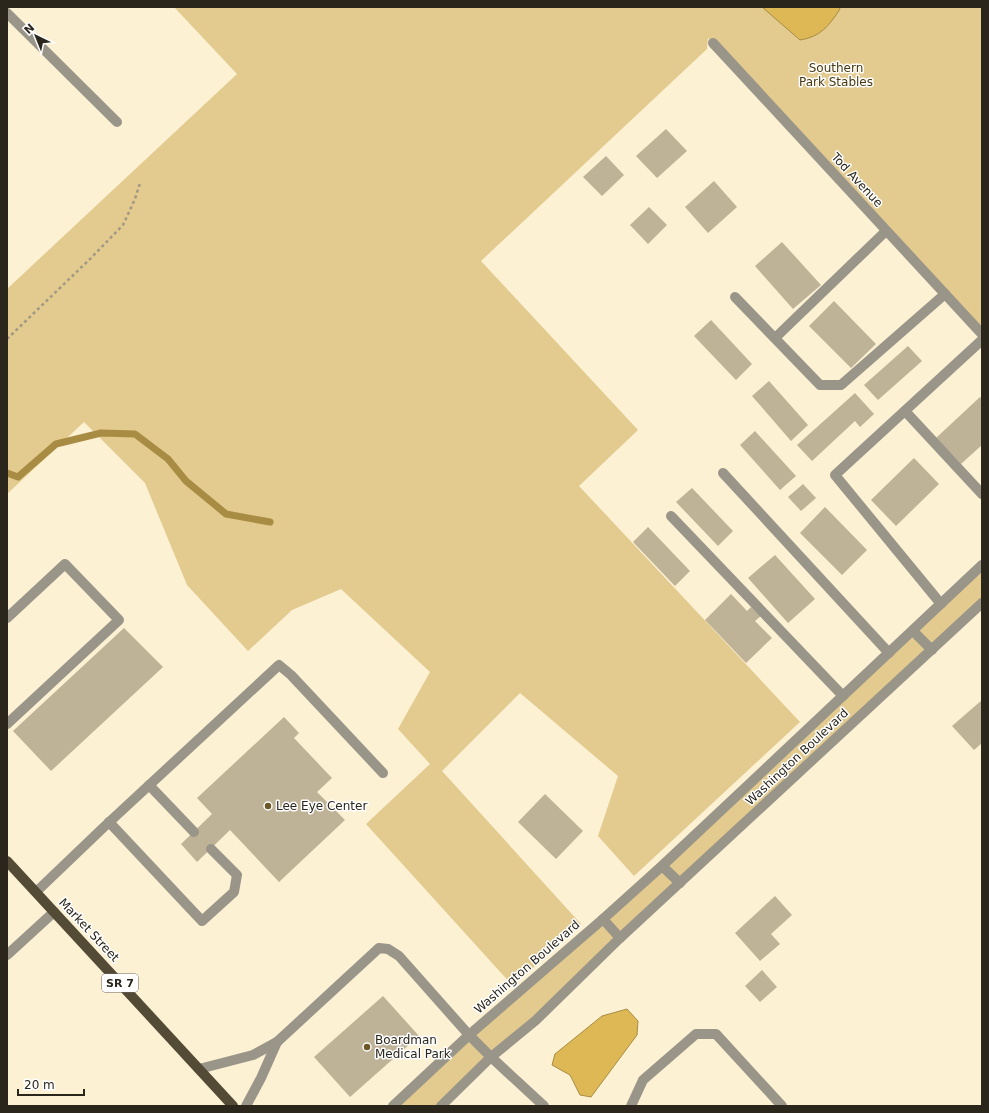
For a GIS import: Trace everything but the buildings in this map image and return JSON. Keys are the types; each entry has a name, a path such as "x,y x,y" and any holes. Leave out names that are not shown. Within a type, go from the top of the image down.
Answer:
{"main road":[{"name":"Market Street","path":"7,861 233,1106"}],"street":[{"path":"7,13 117,122"},
{"name":"Tod Avenue","path":"713,43 982,334"},
{"path":"774,338 886,231"},
{"path":"735,297 820,385 842,385 945,294"},
{"path":"942,604 835,475 982,340"},
{"path":"905,411 982,494"},
{"path":"723,473 889,653"},
{"path":"671,516 844,696"},
{"path":"7,618 65,564 119,620 7,724"},
{"name":"Washington Boulevard","path":"393,1106 469,1035 603,920 662,866 982,565"},
{"name":"Washington Boulevard","path":"441,1106 491,1057 535,1021 620,938 982,603"},
{"path":"913,631 932,650"},
{"path":"36,892 279,665 291,675 383,773"},
{"path":"150,785 194,832"},
{"path":"110,822 202,921 234,892 236,875 211,849"},
{"path":"662,866 680,883"},
{"path":"7,955 54,912"},
{"path":"603,920 620,938"},
{"path":"199,1069 253,1054 277,1042 380,948 388,950 399,956 469,1035 544,1106"},
{"path":"631,1106 643,1080 696,1034 716,1034 782,1106"},
{"path":"246,1106 262,1078 277,1042"}],"path":[{"path":"7,340 123,225 135,199 140,183"}],"green space":[{"name":"Southern Park Stables","path":"174,7 982,7 982,334 708,38 707,49 481,261 638,430 579,486 800,722 634,876 598,836 618,776 520,693 442,771 581,924 513,986 366,824 430,764 398,729 430,672 341,589 292,610 248,651 187,585 145,483 84,422 7,494 7,289 237,74"},
{"path":"982,565 982,603 441,1106 393,1106"}],"shaded area":[{"path":"762,7 839,7 840,9 832,21 823,30 807,39 800,40"},
{"path":"627,1009 638,1021 637,1035 591,1097 580,1095 570,1075 552,1065 555,1054 602,1016"}],"waterway":[{"path":"7,473 18,477 56,444 101,433 135,434 168,459 186,481 226,514 270,522"}],"place":[{"name":"Lee Eye Center","path":"268,806"},
{"name":"Boardman Medical Park","path":"367,1047"}]}
